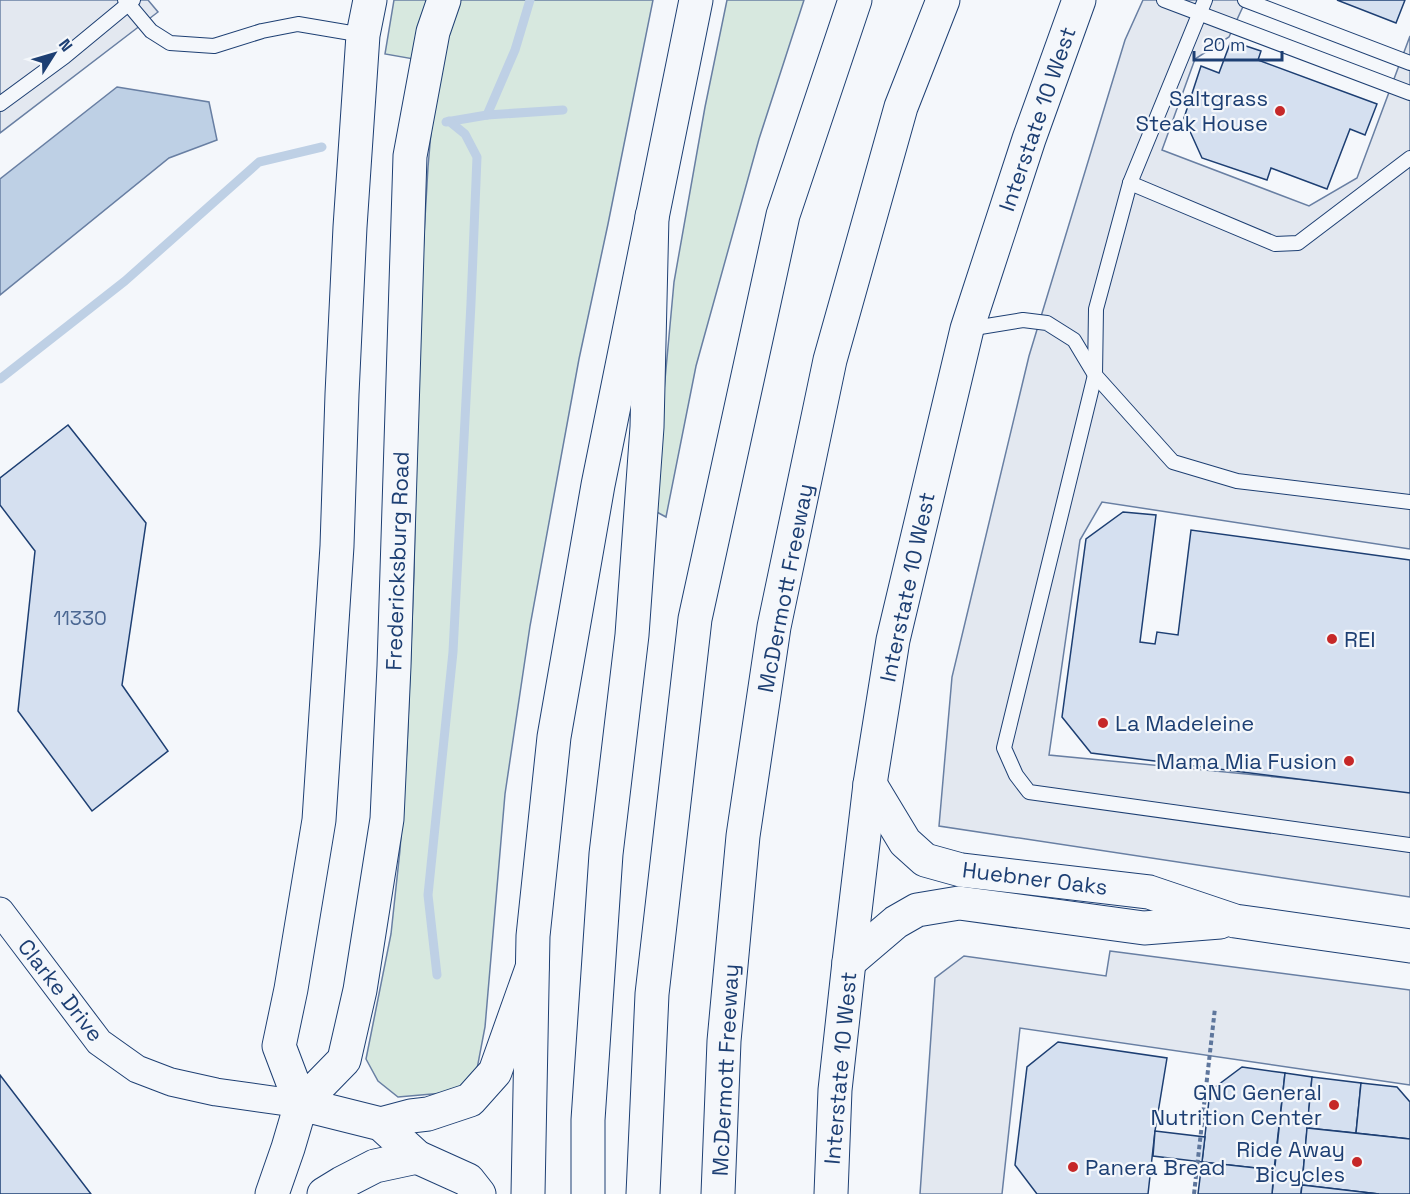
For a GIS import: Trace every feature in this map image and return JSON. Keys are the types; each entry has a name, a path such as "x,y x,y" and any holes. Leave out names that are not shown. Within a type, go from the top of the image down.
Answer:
{"main road":[{"path":"370,0 363,35 349,239 337,546 320,820 279,1046 301,1104 381,1124 417,1157 468,1180 479,1194"},
{"name":"Fredericksburg Road","path":"272,1194 301,1104 344,1060 360,990 387,819 410,156 433,32 444,0"},
{"path":"528,1194 533,936 554,737 598,485 696,0"},
{"path":"643,1194 652,994 695,619 783,215 855,0"},
{"name":"McDermott Freeway","path":"718,1194 724,1041 742,836 774,627 830,360 901,107 943,0"},
{"name":"Interstate 10 West","path":"831,1194 836,1090 849,962 870,784 892,640 967,329 1029,139 1079,0"},
{"path":"588,1194 588,1120 606,854 632,635 646,438 652,216"},
{"name":"Huebner Oaks","path":"870,784 905,842 925,860 960,870 1149,892 1235,921 1410,946"},
{"name":"Huebner Oaks","path":"849,962 896,922 917,910 959,903 1144,928 1235,921"},
{"path":"381,1124 428,1114 471,1100 495,1072 532,968"},
{"path":"324,1194 375,1166 417,1157"}],"street":[{"name":"Clarke Drive","path":"0,911 99,1042 136,1069 171,1082 216,1092 301,1104"}],"lane":[{"path":"1164,0 1410,93"},
{"path":"1205,0 1130,183 1096,309 1095,375 1004,748 1016,775 1029,792 1410,845"},
{"path":"1245,0 1410,63"},
{"path":"0,104 64,57 129,2 151,31 170,43 214,46 262,31 298,24 363,35"},
{"path":"1130,183 1275,244 1298,243 1410,158"},
{"path":"967,329 1023,320 1047,323 1074,340 1095,375 1173,462 1237,481 1410,502"}],"path":[{"path":"1194,1194 1215,1008"}],"shaded area":[{"path":"0,0 148,0 158,12 0,133"},
{"path":"394,0 653,0 579,359 530,626 505,794 485,1027 477,1069 455,1092 398,1097 378,1081 366,1059 391,934 400,850 414,573 418,338 428,167 437,63 385,54"},
{"path":"727,0 804,0 759,139 696,366 666,517 653,510 674,282 705,107"},
{"path":"1143,0 1246,0 1229,37 1195,59 1162,150 1309,206 1357,178 1410,36 1410,549 1102,502 1080,540 1049,755 1410,790 1410,897 939,826 952,677 1029,356 1125,40"},
{"path":"1110,951 1410,990 1410,1085 1020,1028 1002,1194 920,1194 935,978 964,956 1106,976"}],"water":[{"path":"117,87 209,102 217,140 169,158 0,295 0,179"}],"building":[{"path":"1337,0 1405,0 1396,23"},
{"name":"Saltgrass Steak House","path":"1231,41 1261,51 1258,60 1377,104 1365,135 1350,129 1327,189 1271,168 1267,180 1202,158 1184,118 1201,66 1219,73"},
{"path":"68,425 146,523 122,685 168,751 92,811 18,711 35,551 0,505 0,478"},
{"path":"1123,512 1156,515 1140,642 1155,644 1157,632 1178,635 1191,530 1410,560 1410,793 1091,753 1062,717 1086,539"},
{"path":"1058,1042 1167,1058 1148,1194 1037,1194 1015,1165 1027,1067"},
{"path":"1242,1067 1285,1073 1274,1170 1202,1162 1210,1091"},
{"path":"1285,1073 1312,1077 1301,1194 1272,1194"},
{"path":"0,1075 91,1194 0,1194"},
{"name":"GNC General Nutrition Center","path":"1312,1077 1361,1083 1356,1133 1307,1128"},
{"path":"1361,1083 1397,1087 1410,1102 1410,1139 1356,1133"},
{"name":"Ride Away Bicycles","path":"1307,1128 1410,1139 1410,1194 1379,1194 1302,1185"},
{"path":"1155,1131 1205,1137 1202,1162 1153,1156"},
{"path":"1202,1162 1274,1170 1272,1194 1198,1194"},
{"path":"1302,1185 1379,1194 1301,1194"}],"waterway":[{"path":"487,115 515,50 530,0"},
{"path":"446,122 487,115 563,110"},
{"path":"437,975 428,895 453,652 477,157 465,134 449,121"},
{"path":"0,379 125,281 259,162 322,147"}],"place":[{"name":"Saltgrass Steak House","path":"1280,111"},
{"name":"REI","path":"1332,639"},
{"name":"La Madeleine","path":"1103,723"},
{"name":"Mama Mia Fusion","path":"1349,761"},
{"name":"GNC General Nutrition Center","path":"1334,1105"},
{"name":"Ride Away Bicycles","path":"1357,1162"},
{"name":"Panera Bread","path":"1073,1167"}]}
